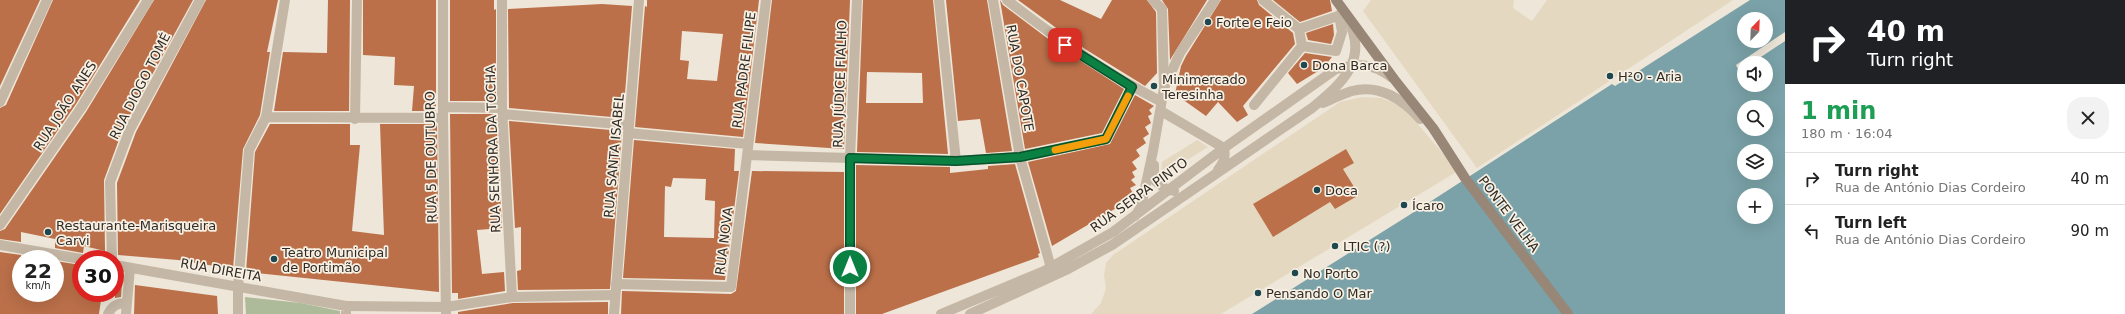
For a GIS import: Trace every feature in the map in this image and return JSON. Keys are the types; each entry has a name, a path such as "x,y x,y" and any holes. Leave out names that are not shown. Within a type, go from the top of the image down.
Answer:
{"main road":[{"name":"PONTE VELHA","path":"1337,1 1465,178 1568,314"}],"street":[{"path":"0,102 47,0"},
{"name":"RUA JOÃO ANES","path":"0,225 81,108 148,0"},
{"name":"RUA DIOGO TOMÉ","path":"112,250 110,182 130,129 200,0"},
{"path":"238,314 238,287 249,150 266,117 285,0"},
{"path":"355,119 357,0"},
{"name":"RUA 5 DE OUTUBRO","path":"444,0 443,118 446,310"},
{"name":"RUA SENHORA DA TOCHA","path":"502,0 502,111 512,297"},
{"name":"RUA SANTA ISABEL","path":"614,314 639,0"},
{"name":"RUA PADRE FILIPE","path":"747,155 766,0"},
{"name":"RUA JÚDICE FIALHO","path":"850,314 850,158 857,0"},
{"path":"939,0 956,161"},
{"name":"RUA DO CAPOTE","path":"993,0 1020,157 1052,272"},
{"path":"1007,0 1065,45 1224,148 1226,155 1224,162 1214,175"},
{"path":"1134,217 1141,206 1153,151 1164,88 1162,8 1153,0"},
{"path":"1164,88 1180,53 1215,0"},
{"path":"1254,105 1302,46 1299,29 1263,0"},
{"path":"1312,108 1340,85 1354,60 1354,40 1352,27 1342,14 1337,1"},
{"path":"1299,29 1342,14"},
{"path":"1302,46 1336,51 1342,32 1342,14"},
{"path":"1351,65 1356,64 1382,70 1394,79"},
{"name":"RUA SERPA PINTO","path":"942,314 1052,272 1134,217 1224,148 1336,68 1351,65"},
{"path":"747,155 956,161 1020,157 1106,139 1132,87"},
{"path":"1312,108 1352,91 1374,89 1402,100 1431,129"},
{"path":"443,106 502,111 748,144"},
{"name":"RUA SERPA PINTO","path":"970,314 1052,272 1112,245 1312,108"},
{"path":"266,117 355,119 443,118"},
{"path":"1153,151 1154,180 1166,189 1178,192 1195,188"},
{"name":"RUA NOVA","path":"616,284 731,287 747,155"},
{"path":"0,245 72,257"},
{"name":"RUA DIREITA","path":"124,267 238,287 346,310 446,310 512,297 615,295"},
{"path":"126,314 130,268"},
{"path":"108,314 111,307 120,303 127,303"}],"green space":[{"path":"245,297 301,303 340,311 340,314 246,314"}],"shaded area":[{"path":"1371,0 1514,0 1513,8 1532,21 1547,0 1733,0 1477,168 1363,11"},
{"path":"1362,97 1381,98 1399,105 1415,121 1458,171 1221,314 1091,314 1101,303 1106,288 1104,275 1106,263 1113,255 1340,102"},
{"path":"1197,140 1208,147 1161,176 1162,162"}],"water":[{"path":"1750,0 1785,0 1785,32 1773,40 1773,12 1737,12 1737,48 1761,48 1749,56 1737,56 1736,65 1737,92 1773,92 1773,56 1762,56 1785,41 1785,314 1252,314 1422,207 1612,84 1615,86"}],"building":[{"path":"0,0 40,0 0,86"},
{"path":"53,0 140,0 76,104 0,214 0,108 6,105"},
{"path":"154,0 193,0 124,126 104,180 105,250 84,246 83,250 72,251 55,248 55,239 21,232 21,242 0,239 0,231 5,229 86,112"},
{"path":"206,0 278,0 267,52 270,52 260,115 243,149 233,269 178,260 124,256 124,250 118,250 117,183 136,132"},
{"path":"328,0 350,0 349,111 274,111 283,52 327,53"},
{"path":"363,0 436,0 436,111 412,111 414,86 394,85 395,57 363,55"},
{"path":"450,0 494,0 494,10 496,9 496,101 450,101"},
{"path":"647,0 759,0 743,137 635,127 645,6 647,7","holes":["682,31 723,34 717,81 687,79 689,61 680,60"]},
{"path":"772,0 850,0 844,149 755,143"},
{"path":"863,0 933,0 948,154 857,152","holes":["867,72 922,73 923,103 866,103"]},
{"path":"946,0 987,0 1012,151 986,153 980,119 958,121"},
{"path":"1000,0 1003,5 1059,47 1124,89 1102,133 1025,149"},
{"path":"1018,0 1060,0 1101,19 1112,0 1147,0 1156,12 1157,73 1145,86 1085,49"},
{"path":"1162,0 1207,0 1170,60 1168,9"},
{"path":"1221,0 1257,0 1259,5 1293,33 1295,44 1243,106 1248,115 1237,122 1218,102 1206,116 1175,94 1181,66"},
{"path":"1273,0 1330,0 1332,11 1300,22"},
{"path":"602,4 632,6 623,118 509,108 508,9"},
{"path":"1333,24 1334,35 1331,44 1308,40 1306,33"},
{"path":"1305,53 1332,57 1323,68 1297,84 1288,73"},
{"path":"1135,95 1154,106 1149,110 1152,114 1148,116 1151,123 1145,127 1149,134 1143,138 1146,143 1136,150 1140,156 1132,162 1137,169 1132,172 1135,177 1131,180 1136,185 1130,188 1135,197 1052,246 1028,162 1110,144"},
{"path":"450,114 496,114 502,228 477,230 482,274 504,272 505,291 458,299 458,293 452,293"},
{"path":"509,121 622,131 610,289 518,290 517,271 521,270 521,227 515,228"},
{"path":"270,124 350,124 350,145 360,145 352,231 384,235 380,124 437,124 439,292 246,272 255,152"},
{"path":"634,140 735,149 734,171 739,171 725,280 623,278","holes":["673,178 706,179 705,200 715,201 714,238 664,237 665,186 671,187"]},
{"name":"Doca","path":"1346,149 1354,163 1343,169 1359,195 1335,209 1330,202 1273,237 1253,204"},
{"path":"1015,164 1040,253 1038,254 1039,257 882,314 856,314 856,165 950,167 950,173 988,169 988,166"},
{"path":"752,171 844,172 844,314 621,314 622,291 731,294 736,291"},
{"path":"0,252 12,254 12,302 64,302 64,262 72,264 72,302 101,302 99,314 0,314"},
{"path":"135,285 217,296 218,314 134,314"},
{"path":"608,302 608,314 458,314 458,312 513,303"}],"slow traffic":[{"path":"1055,150 1106,139 1128,96"}],"place":[{"name":"Forte e Feio","path":"1208,22"},
{"name":"Dona Barca","path":"1304,65"},
{"name":"H²O - Aria","path":"1610,76"},
{"name":"Minimercado Teresinha","path":"1154,86"},
{"name":"Doca","path":"1317,190"},
{"name":"Ícaro","path":"1404,205"},
{"name":"Restaurante-Marisqueira Carvi","path":"48,232"},
{"name":"LTIC (?)","path":"1335,246"},
{"name":"Teatro Municipal de Portimão","path":"274,259"},
{"name":"No Porto","path":"1295,273"},
{"name":"Pensando O Mar","path":"1258,293"}],"route":[{"path":"850,267 850,158 956,161 1020,157 1106,139 1132,87 1065,45"}]}
